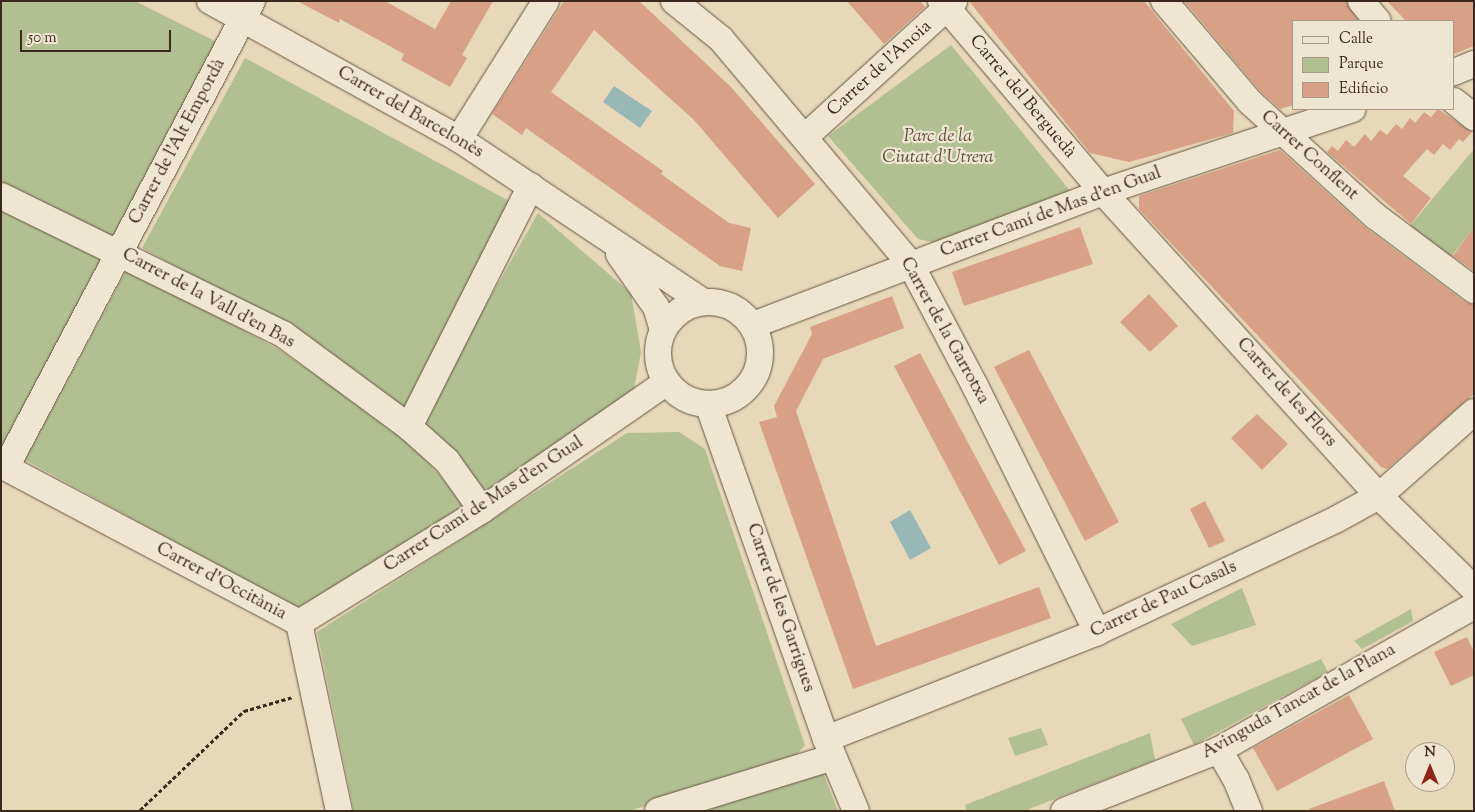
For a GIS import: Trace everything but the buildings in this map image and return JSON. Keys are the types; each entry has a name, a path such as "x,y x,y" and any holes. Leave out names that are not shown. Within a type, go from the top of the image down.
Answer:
{"street":[{"name":"Carrer del Barcelonès","path":"210,1 247,10 459,139 703,302"},
{"path":"459,139 546,1"},
{"name":"Carrer de la Garrotxa","path":"674,1 721,39 911,265 975,386 1097,632"},
{"name":"Carrer Conflent","path":"1164,1 1250,102 1284,134 1375,216 1474,290"},
{"path":"1361,1 1377,20"},
{"name":"Carrer de l'Anoia","path":"805,137 947,3"},
{"name":"Carrer del Berguedà","path":"947,3 1103,192"},
{"name":"Carrer de l'Alt Empordà","path":"4,466 121,252 247,10"},
{"path":"1455,72 1474,64"},
{"path":"1455,102 1474,117"},
{"name":"Carrer Camí de Mas d'en Gual","path":"753,325 1103,192 1284,134 1349,110"},
{"path":"409,427 531,186"},
{"name":"Carrer de les Flors","path":"1103,192 1379,496 1474,589"},
{"name":"Carrer de la Vall d'en Bas","path":"1,196 121,252 283,334 409,427 447,461 482,510"},
{"name":"Carrer del Barcelonès","path":"604,236 637,275 656,307 663,330"},
{"path":"703,302 732,306 753,325 760,342 760,361 754,378 734,397 708,404 685,398 667,382 658,357 663,330 679,311 703,302"},
{"name":"Carrer Camí de Mas d'en Gual","path":"300,623 482,510 667,382"},
{"name":"Carrer de les Garrigues","path":"708,404 830,748 856,811"},
{"name":"Carrer de Pau Casals","path":"658,811 830,748 1097,632 1337,519 1379,496 1474,412"},
{"name":"Carrer d'Occitània","path":"4,466 300,623 339,811"},
{"name":"Avinguda Tancat de la Plana","path":"1064,811 1219,750 1474,606"},
{"path":"1219,750 1236,779 1249,811"}],"path":[{"path":"134,811 140,810 244,711 314,691"}],"green space":[{"path":"1,1 135,1 219,43 118,240 1,183"},
{"name":"Parc de la Ciutat d'Utrera","path":"951,45 1071,192 936,243 918,239 828,136"},
{"path":"245,58 513,203 406,414 280,324 142,248"},
{"path":"1474,149 1474,227 1449,260 1409,227"},
{"path":"1,211 105,260 1,452"},
{"path":"538,213 631,293 641,352 634,389 485,496 418,425"},
{"path":"128,267 278,349 403,434 466,505 300,610 25,460"},
{"path":"679,432 705,449 805,745 793,759 629,811 354,811 317,632 627,433"},
{"path":"1242,588 1256,625 1192,646 1171,624"},
{"path":"1411,609 1413,621 1362,649 1354,641"},
{"path":"1321,659 1328,672 1194,745 1181,719"},
{"path":"1041,728 1048,745 1015,756 1008,738"},
{"path":"1150,733 1155,760 1024,811 967,811 965,805"},
{"path":"822,770 838,811 692,811"}],"water":[{"path":"614,86 652,111 640,128 603,102"},
{"path":"910,510 931,548 910,560 890,522"}]}
